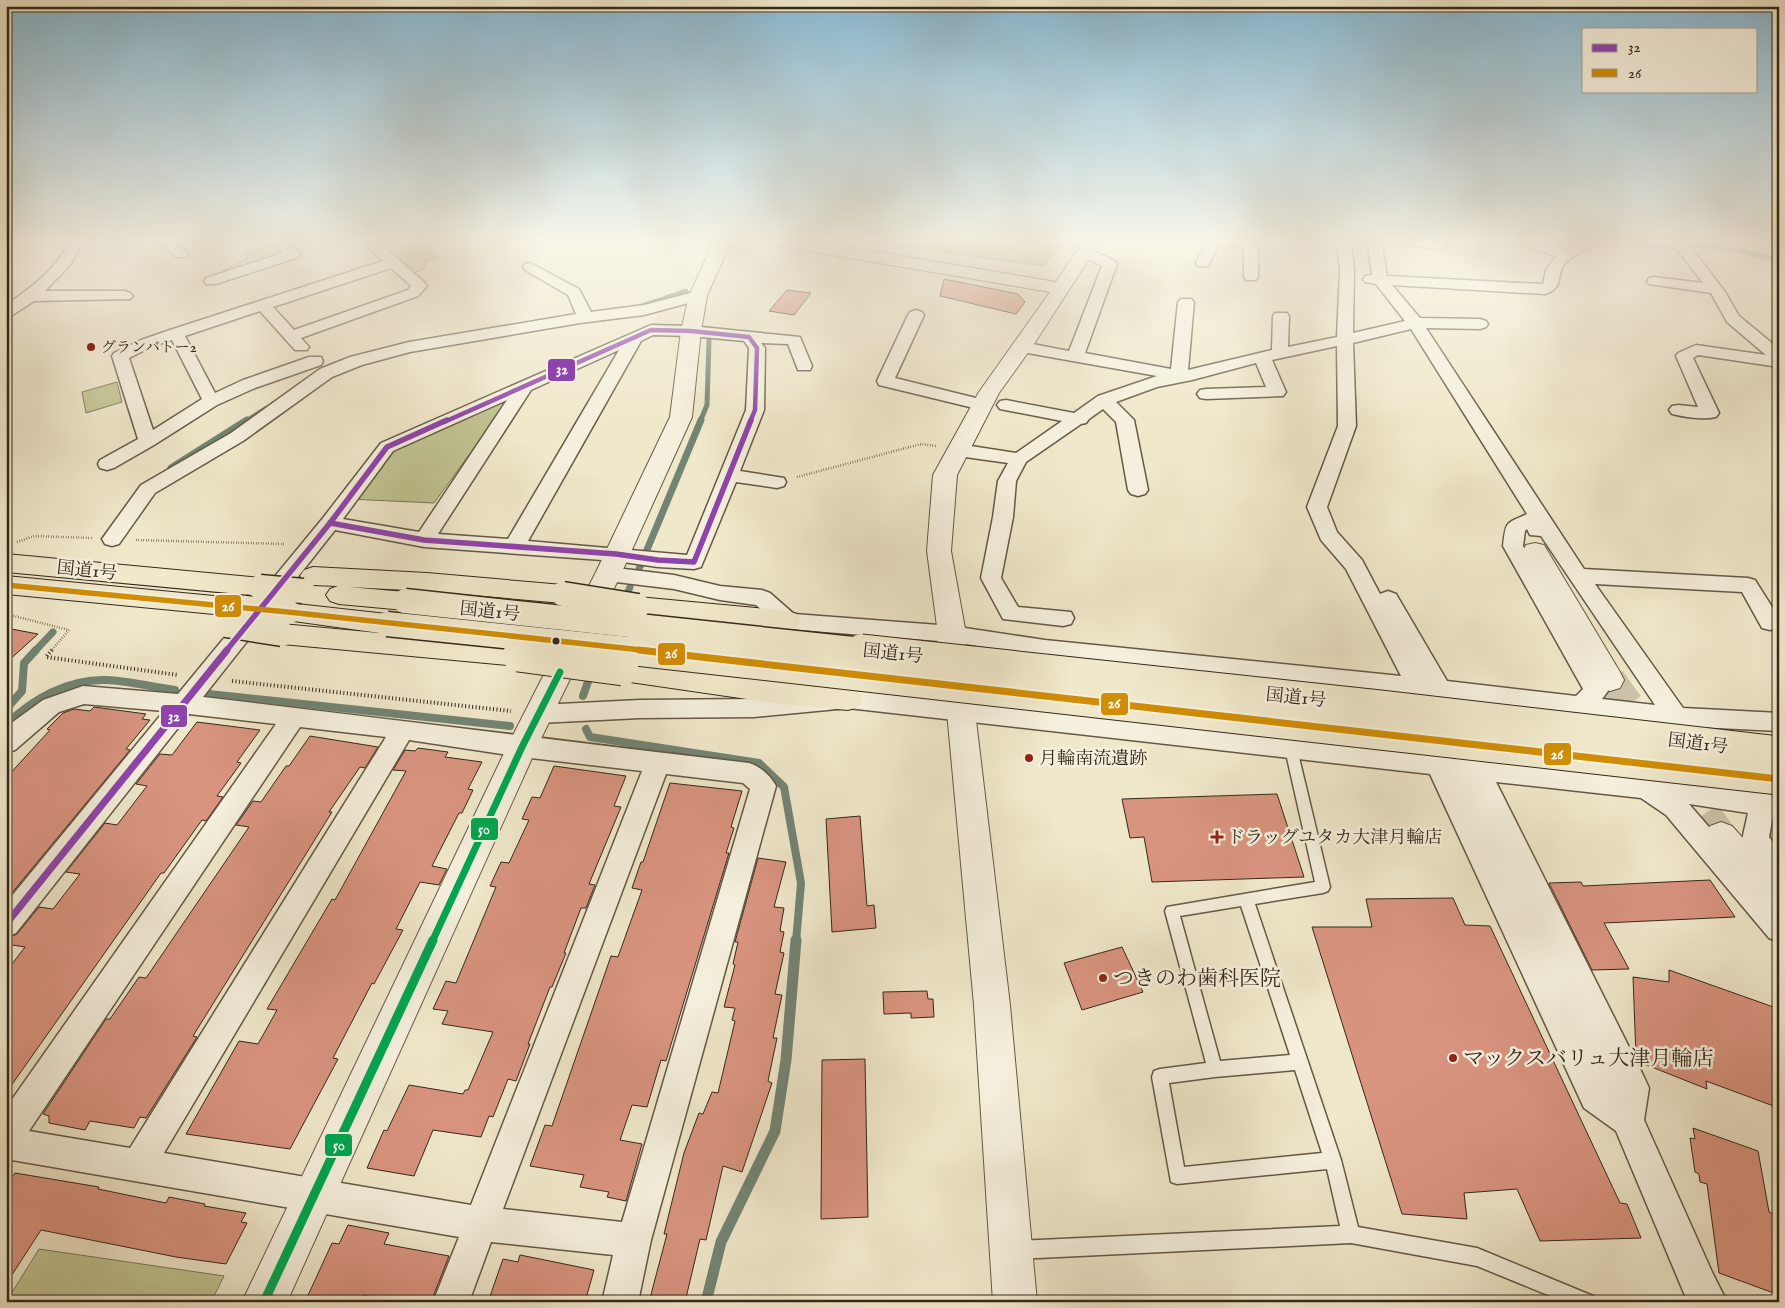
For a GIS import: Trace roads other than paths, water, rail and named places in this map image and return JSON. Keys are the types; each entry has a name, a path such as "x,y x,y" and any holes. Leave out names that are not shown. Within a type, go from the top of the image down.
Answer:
{"highway":[{"name":"国道1号","path":"11,552 167,578 308,583 405,601 1350,703 1779,752"},
{"path":"308,583 428,582 563,594 638,606 788,621"},
{"path":"15,586 97,608 140,616 236,617 789,694 848,699"},
{"name":"国道1号","path":"284,623 387,624 702,657 1779,779"}],"street":[{"path":"8,309 24,300"},
{"path":"148,442 120,356 176,333 278,300"},
{"path":"291,336 391,300"},
{"path":"578,300 585,317"},
{"path":"107,464 148,442 211,401 249,384 320,367 356,361 409,347 585,317 644,310 682,300"},
{"path":"264,1302 315,1196 522,747 618,561 681,417 691,330 697,300"},
{"path":"1015,1302 992,1005 961,712 949,677 952,634 939,551 945,475 958,450 994,405 1022,347 1052,300"},
{"path":"1075,356 1096,300"},
{"path":"1346,300 1345,340 1347,426 1317,506 1340,568 1405,678"},
{"path":"1397,300 1415,323 1578,576 1676,717"},
{"path":"1721,300 1733,319 1779,360"},
{"path":"1179,376 1186,302"},
{"path":"263,305 320,367"},
{"path":"916,315 885,381 994,405 1080,419"},
{"path":"1280,353 1281,316"},
{"path":"1022,347 1179,376 1192,376 1262,357 1415,323 1480,324"},
{"path":"6,924 310,545 330,523 387,447 651,330 691,330 794,340 804,366"},
{"path":"176,333 211,401"},
{"path":"330,523 424,540 514,547 618,561 658,560 694,562 755,410 757,348 749,337"},
{"path":"514,547 634,338"},
{"path":"1678,410 1710,413 1684,356 1696,350 1779,360"},
{"path":"1206,394 1276,392 1262,357"},
{"path":"112,539 148,489 237,438 320,367"},
{"path":"1063,618 1011,614 991,578 1004,517 1007,481 1019,460 1080,419 1104,400 1151,382 1179,376"},
{"path":"424,540 524,387"},
{"path":"1104,400 1125,420 1138,490"},
{"path":"958,450 1019,460"},
{"path":"729,475 777,482"},
{"path":"1539,516 1535,551 1610,680"},
{"path":"1539,516 1515,528 1512,546 1583,665 1596,691 1581,706"},
{"path":"1328,535 1369,566 1440,689"},
{"path":"618,561 674,582 720,593 762,598 788,621 952,634 1045,648 1405,678 1440,689 1581,706 1676,717 1779,722"},
{"path":"1578,576 1748,586 1770,622"},
{"path":"6,743 51,706 83,695 182,704 403,730 522,747 749,773 763,786 634,1240 620,1302"},
{"path":"539,714 640,709 754,708 848,699 1438,765 1470,775 1645,788 1771,805 1755,840 1779,870"},
{"path":"6,1136 293,718"},
{"path":"138,1166 403,730"},
{"path":"450,1302 658,762"},
{"path":"1438,765 1595,1096 1628,1121"},
{"path":"1470,775 1628,1121 1699,1285 1709,1302"},
{"path":"1645,788 1675,807 1779,930"},
{"path":"1721,836 1779,903"},
{"path":"6,1142 481,1224 634,1240"}],"lane":[{"path":"1215,1069 1172,911 1323,887 1291,749"},
{"path":"1246,899 1333,1160 1351,1234"},
{"path":"1300,1062 1215,1069 1160,1077 1177,1176 1333,1160"},
{"path":"1012,1250 1351,1234 1478,1257 1587,1302"}],"waterway":[{"path":"642,306 659,300"},
{"path":"700,422 707,405 709,341"},
{"path":"245,422 265,409"},
{"path":"171,468 247,420"},
{"path":"639,569 701,420"},
{"path":"624,601 630,587"},
{"path":"35,651 53,632"},
{"path":"6,709 22,691 24,663 36,650"},
{"path":"583,696 591,673"},
{"path":"6,725 39,699 52,692 78,683 106,680 175,690"},
{"path":"209,694 510,726"},
{"path":"586,729 590,737 759,763 784,787 801,883 796,942"},
{"path":"706,1302 721,1242 775,1131 786,1060 796,940"}],"tunnel":[{"path":"1610,680 1647,731"},
{"path":"1678,775 1721,836"}],"place":[{"name":"グランバトー2","path":"91,347"},
{"name":"月輪南流遺跡","path":"1029,758"},
{"name":"ドラッグユタカ大津月輪店","path":"1217,837"},
{"name":"つきのわ歯科医院","path":"1103,978"},
{"name":"マックスバリュ大津月輪店","path":"1453,1058"}]}
